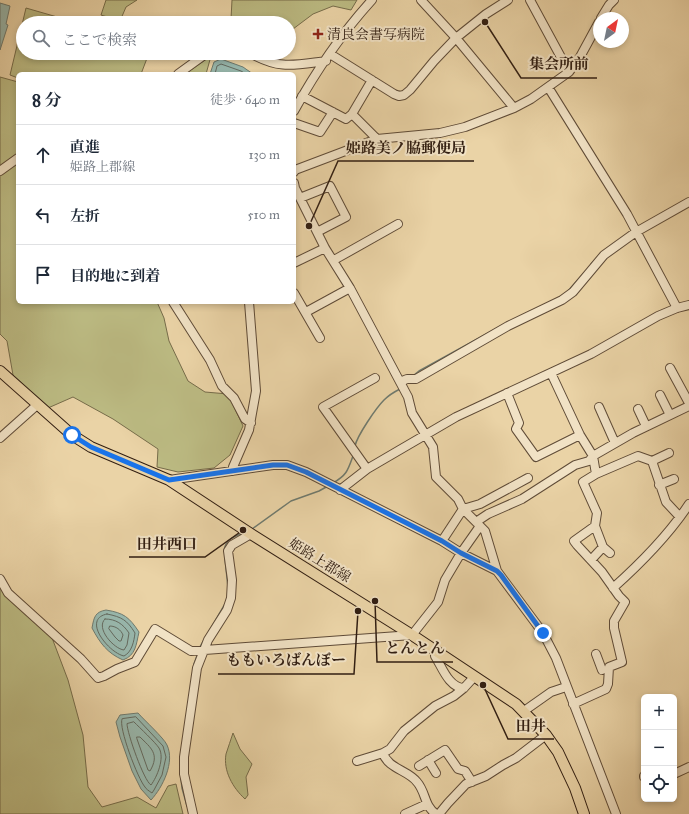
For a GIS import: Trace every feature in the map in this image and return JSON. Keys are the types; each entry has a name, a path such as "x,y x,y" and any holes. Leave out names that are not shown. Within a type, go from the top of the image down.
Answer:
{"main road":[{"name":"姫路上郡線","path":"0,372 72,435 91,447 169,480 251,534 412,635 516,704 546,735 566,767 584,814"}],"street":[{"path":"296,107 342,36 372,0"},
{"path":"421,0 456,38 514,108"},
{"path":"262,60 290,66 328,57 372,80 394,94 399,96 404,95 456,38 486,14 508,0"},
{"path":"530,0 569,72"},
{"path":"605,12 614,0"},
{"path":"296,170 377,139 440,133 465,127 514,108 531,99 569,72 580,57 593,33"},
{"path":"181,72 197,60"},
{"path":"302,96 346,119 352,114 372,80"},
{"path":"548,87 627,214 677,308"},
{"path":"296,124 320,132 333,112"},
{"path":"352,114 377,139"},
{"path":"0,171 16,159"},
{"path":"300,198 330,186 346,217 317,232"},
{"path":"296,191 325,248 334,260 403,380 412,414 433,447 436,478 458,499 463,509 485,531 497,571"},
{"path":"403,380 416,379 508,326 562,300 573,292 604,255 636,232 689,202"},
{"path":"334,260 398,224"},
{"path":"296,261 325,248"},
{"path":"306,312 350,288"},
{"path":"296,296 320,338"},
{"path":"174,304 210,360 222,386 234,398 245,419 251,422"},
{"path":"233,471 251,422 256,391 249,304"},
{"path":"340,490 367,469 456,417 591,354 658,316 689,304"},
{"path":"670,368 689,403"},
{"path":"551,373 580,435 593,456 596,474"},
{"path":"367,469 323,407 375,378"},
{"path":"507,393 519,423 516,428 536,457 580,435"},
{"path":"660,396 670,415"},
{"path":"0,438 37,405"},
{"path":"0,579 8,593 81,659 98,678 135,662 155,629 191,650 412,635 438,602 445,580 478,524 488,514 522,499 575,465 589,461 593,456 615,443 646,426 689,406"},
{"path":"598,407 615,443"},
{"path":"638,409 646,426"},
{"path":"610,553 603,547 595,526 597,513 583,482 596,474 638,456 652,461 668,453"},
{"path":"652,461 666,502 680,517"},
{"path":"169,480 273,465 287,465 306,472 442,541 461,553 497,571 543,633 556,658 616,814"},
{"path":"442,541 463,509 480,504 528,478"},
{"path":"659,485 674,479"},
{"path":"613,588 640,564 664,539 689,504"},
{"path":"573,704 606,689 608,684 609,667 622,662 614,628 614,621 625,602 602,572 574,541 595,526"},
{"path":"193,814 186,781 184,757 197,668 208,640 227,610 232,598 232,580 228,551 232,545 251,534"},
{"path":"591,560 603,547"},
{"path":"436,651 435,656 451,682 456,686 464,688"},
{"path":"596,654 602,670"},
{"path":"357,761 390,750 404,731 435,706 454,696 474,677"},
{"path":"524,712 551,692 566,687"},
{"path":"439,814 466,784 486,776 497,768 516,758 546,735"},
{"path":"419,766 445,750 458,768 465,771 472,782"},
{"path":"384,753 389,762 416,781 423,791 429,809 436,814"},
{"path":"428,760 436,773"},
{"path":"677,773 689,768"},
{"path":"406,814 427,804"}],"shaded area":[{"path":"106,0 137,0 126,7 122,16 101,15"},
{"path":"232,0 357,0 351,10 333,6 313,14 296,27 296,16 231,16"},
{"path":"26,8 54,16 24,16"},
{"path":"16,50 16,60 146,60 142,72 16,72 16,77 10,75"},
{"path":"205,60 210,60 207,72 188,72"},
{"path":"0,77 16,81 16,304 158,304 164,318 169,341 188,381 205,392 228,394 243,426 230,455 214,468 178,472 157,467 158,449 113,419 73,397 48,408 13,375 7,341 0,334"},
{"path":"0,579 12,596 46,622 68,680 83,735 88,787 102,807 137,797 156,808 168,786 176,784 183,814 0,814"},
{"path":"233,733 240,749 252,764 246,777 248,795 245,799 230,779 226,767 226,754"}],"water":[{"path":"0,3 10,6 6,24 8,25 0,50"},
{"path":"224,60 243,67 250,72 211,72 214,62"},
{"path":"106,610 126,616 139,632 133,652 123,660 104,647 92,628 93,621 97,614"},
{"path":"138,713 162,738 167,745 169,752 170,759 166,774 160,788 151,800 141,789 132,771 116,722 120,715"}],"waterway":[{"path":"659,215 666,211"},
{"path":"591,264 601,253"},
{"path":"568,291 584,273"},
{"path":"414,375 501,326"},
{"path":"355,446 356,441 372,415 384,400 400,389"},
{"path":"333,483 346,472 353,456"},
{"path":"252,529 291,501 319,491 328,486"},
{"path":"224,551 228,542 243,533"},
{"path":"225,559 228,587"},
{"path":"200,647 225,604"},
{"path":"194,664 198,653"},
{"path":"181,779 187,806"}],"place":[{"name":"集会所前","path":"485,22"},
{"name":"清良会書写病院","path":"318,34"},
{"name":"姫路美ノ脇郵便局","path":"309,226"},
{"name":"田井西口","path":"243,530"},
{"name":"とんとん","path":"375,601"},
{"name":"ももいろばんぼー","path":"358,611"},
{"name":"田井","path":"483,685"}],"route":[{"path":"72,435 91,447 169,480 273,465 287,465 306,472 442,541 461,553 497,571 543,633"}]}
